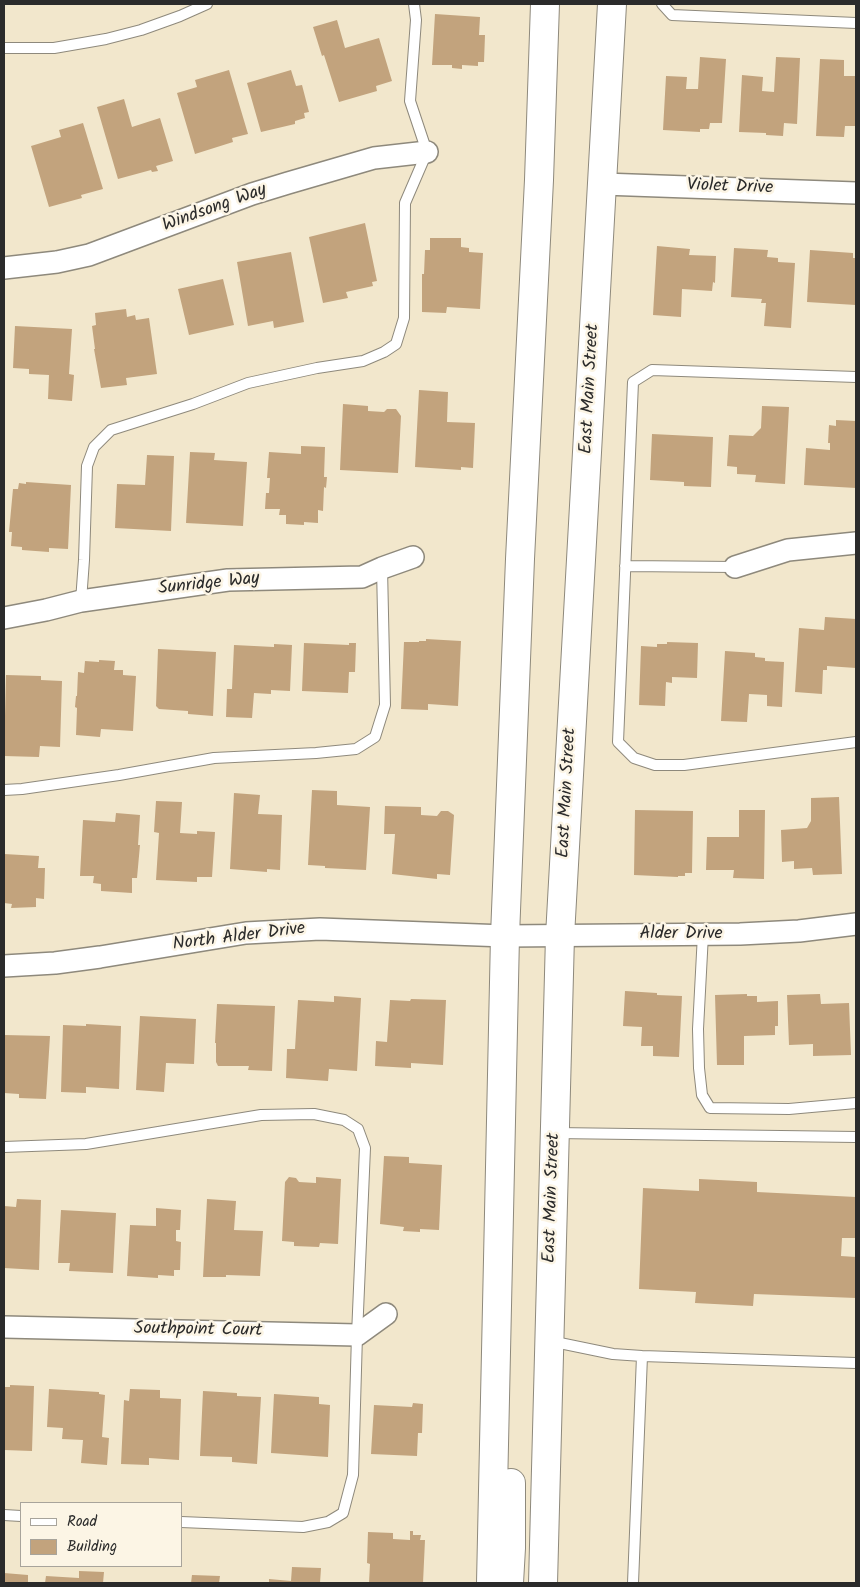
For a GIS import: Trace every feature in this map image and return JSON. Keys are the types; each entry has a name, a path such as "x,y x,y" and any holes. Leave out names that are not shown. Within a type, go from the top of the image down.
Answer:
{"main road":[{"path":"491,1583 505,936 520,559 539,180 545,4"},
{"name":"East Main Street","path":"543,1583 560,936 612,4"},
{"path":"496,1342 505,1398 511,1472 510,1583"}],"street":[{"name":"Windsong Way","path":"4,268 57,262 89,255 279,186 374,158 427,152"},
{"name":"Violet Drive","path":"603,184 856,193"},
{"path":"736,567 788,550 856,543"},
{"name":"Sunridge Way","path":"4,618 81,602 228,580 362,577 413,558"},
{"name":"Alder Drive","path":"505,936 740,934 799,931 856,924"},
{"name":"North Alder Drive","path":"4,966 56,963 246,934 320,929 505,936"},
{"path":"356,1335 386,1314"},
{"name":"Southpoint Court","path":"4,1327 356,1335"}],"lane":[{"path":"4,48 54,48 106,39 141,30 207,4"},
{"path":"81,602 87,466 94,447 111,430 192,404 248,383 317,368 363,361 384,352 396,344 404,318 405,203 427,152 410,101 416,20 414,4"},
{"path":"662,4 672,15 856,24"},
{"path":"856,376 652,370 633,382 618,742 634,758 655,765 684,765 856,742"},
{"path":"625,566 736,567"},
{"path":"4,790 110,776 214,758 356,749 375,737 385,705 382,568"},
{"path":"703,934 698,1029 699,1068 702,1095 710,1108 789,1109 856,1103"},
{"path":"4,1147 86,1144 260,1114 314,1114 344,1120 358,1129 365,1148 356,1335 353,1475 343,1513 328,1522 303,1527 182,1522"},
{"path":"555,1133 856,1137"},
{"path":"550,1341 614,1354 856,1363"},
{"path":"633,1583 642,1356"},
{"path":"4,1515 20,1516"}],"building":[{"path":"435,14 480,17 479,35 485,35 484,62 478,62 478,66 462,65 462,69 452,68 452,65 432,65"},
{"path":"337,20 345,48 379,38 392,81 376,86 377,91 339,102 313,27"},
{"path":"700,57 726,59 722,123 710,123 709,129 700,129 700,132 663,130 666,76 687,77 686,89 698,89"},
{"path":"776,57 800,58 797,124 784,123 783,136 739,132 742,75 763,77 762,91 774,92"},
{"path":"820,59 844,60 844,76 856,76 856,126 845,126 844,137 816,136"},
{"path":"229,70 248,134 232,138 233,142 195,154 177,93 197,87 195,80"},
{"path":"291,70 296,86 302,85 309,112 304,113 305,118 295,121 295,124 261,132 247,83"},
{"path":"124,99 132,127 160,118 173,161 156,166 158,171 152,172 151,170 118,179 97,107"},
{"path":"83,123 103,189 81,195 82,198 49,207 31,146 61,137 59,130"},
{"path":"365,223 377,281 372,282 373,286 346,292 348,298 323,303 309,237"},
{"path":"430,238 461,238 461,247 469,248 469,252 483,253 480,309 447,307 446,313 422,312 422,274 424,274 425,250 430,250"},
{"path":"657,246 690,249 689,255 716,256 715,283 713,282 712,291 682,289 681,317 653,315"},
{"path":"734,248 768,250 767,257 778,258 778,262 795,263 791,328 764,326 766,303 761,303 762,299 731,297"},
{"path":"810,250 853,253 853,258 856,258 856,305 807,302"},
{"path":"291,252 304,322 274,328 273,321 248,326 237,262"},
{"path":"223,279 234,325 189,335 178,289"},
{"path":"126,309 127,317 135,315 136,320 149,318 157,374 126,378 127,385 101,388 92,326 96,325 95,313"},
{"path":"15,326 72,329 69,374 74,375 72,401 48,399 49,375 29,374 29,369 13,368"},
{"path":"419,390 448,392 447,422 475,423 473,468 461,467 461,470 415,467"},
{"path":"343,404 368,406 368,411 384,412 387,409 396,409 401,416 398,473 340,470"},
{"path":"762,406 789,407 785,484 755,482 756,475 737,474 737,467 727,466 729,435 753,436 761,428"},
{"path":"836,420 856,421 856,488 804,485 806,448 830,450 830,443 828,443 829,425 836,426"},
{"path":"652,434 713,437 711,487 684,486 684,482 650,480"},
{"path":"301,446 325,447 324,477 327,477 326,488 324,487 323,511 318,510 318,523 304,522 304,525 286,524 286,515 279,515 280,509 265,509 266,493 269,493 270,478 267,478 269,452 301,454"},
{"path":"190,452 215,453 214,460 247,462 243,526 186,523"},
{"path":"147,455 174,456 171,531 115,528 117,484 145,485"},
{"path":"26,482 71,485 68,549 49,548 49,552 22,550 22,547 11,546 12,532 9,532 13,489 18,489 19,483 26,484"},
{"path":"825,617 856,619 856,668 827,666 827,670 823,670 822,694 795,692 799,628 824,630"},
{"path":"426,639 461,641 458,706 428,704 428,710 401,709 404,642 419,642 426,641"},
{"path":"667,642 698,643 697,678 672,677 672,683 666,682 665,706 639,705 641,646 657,647 657,644 667,644"},
{"path":"304,643 349,645 349,643 356,643 355,672 349,672 348,693 302,691"},
{"path":"274,644 292,645 290,691 271,690 271,694 254,693 252,718 226,717 227,689 232,689 234,645 274,647"},
{"path":"158,649 216,652 213,716 188,714 188,711 159,709 156,706"},
{"path":"725,651 755,653 755,657 765,658 765,661 784,662 782,707 767,706 767,695 749,694 747,722 721,721"},
{"path":"99,660 115,661 114,670 123,670 123,675 136,676 133,731 101,729 100,737 76,735 77,708 75,707 78,672 84,673 85,661 99,662"},
{"path":"6,675 41,676 41,680 62,681 60,747 40,746 39,757 4,756"},
{"path":"312,790 337,791 337,805 370,807 366,870 325,868 325,866 308,865"},
{"path":"234,793 260,795 258,814 282,815 280,870 267,869 267,872 230,869"},
{"path":"839,797 842,874 813,875 812,868 794,869 794,861 782,862 781,830 807,828 811,821 811,798"},
{"path":"156,801 182,802 180,833 197,834 197,831 215,832 212,877 197,877 197,882 156,880 159,833 154,832"},
{"path":"385,806 421,807 421,815 437,816 441,811 448,811 454,815 450,875 437,874 437,879 392,874 395,834 384,834"},
{"path":"635,810 693,811 692,873 685,873 685,876 678,877 634,875"},
{"path":"739,810 765,810 764,879 733,878 734,870 706,870 707,837 739,837"},
{"path":"116,813 140,815 137,878 132,878 132,893 101,891 101,884 93,883 94,876 80,876 83,820 115,822"},
{"path":"4,854 39,856 38,868 45,868 44,899 36,898 36,907 11,908 12,904 4,903"},
{"path":"625,991 682,996 679,1057 653,1056 653,1046 641,1046 642,1027 623,1026"},
{"path":"747,994 747,996 757,996 757,1002 778,1001 778,1026 775,1026 775,1035 744,1036 744,1065 717,1065 715,995"},
{"path":"820,994 821,1004 849,1003 851,1055 813,1056 813,1044 789,1045 787,995"},
{"path":"334,996 361,998 357,1071 329,1069 328,1081 286,1078 287,1049 295,1049 298,1000 334,1002"},
{"path":"411,999 446,1000 443,1065 411,1063 411,1068 375,1066 376,1041 387,1042 390,1000 410,1001"},
{"path":"217,1004 275,1006 272,1071 248,1070 249,1066 218,1066 215,1043"},
{"path":"140,1016 196,1019 194,1064 166,1063 164,1092 136,1090"},
{"path":"86,1024 121,1026 119,1089 86,1087 86,1093 61,1092 63,1025 86,1026"},
{"path":"4,1035 50,1036 46,1099 19,1098 19,1094 4,1093"},
{"path":"384,1156 409,1157 409,1163 442,1165 439,1230 420,1229 420,1232 403,1231 404,1227 380,1224"},
{"path":"289,1177 296,1178 299,1182 316,1183 316,1177 341,1179 338,1244 320,1243 319,1247 294,1246 294,1242 282,1241 285,1182"},
{"path":"699,1179 757,1182 757,1192 856,1197 856,1238 842,1238 841,1256 856,1257 856,1298 754,1294 753,1306 695,1303 696,1292 639,1289 643,1188 699,1191"},
{"path":"17,1199 41,1200 39,1270 4,1268 4,1206 16,1207"},
{"path":"207,1199 236,1201 234,1230 263,1231 260,1276 226,1275 226,1277 203,1277"},
{"path":"156,1208 181,1210 180,1230 176,1230 176,1241 181,1242 180,1270 174,1270 174,1276 158,1275 158,1278 127,1276 130,1225 156,1226"},
{"path":"61,1210 116,1213 113,1273 69,1271 70,1263 58,1263"},
{"path":"10,1385 34,1386 32,1451 4,1450 4,1387 10,1387"},
{"path":"49,1389 99,1392 99,1394 105,1395 102,1437 109,1438 107,1465 81,1463 83,1440 62,1439 63,1428 47,1427"},
{"path":"130,1389 160,1390 160,1398 181,1399 179,1460 149,1458 149,1465 121,1464 124,1400 129,1401"},
{"path":"203,1391 237,1393 237,1396 261,1397 257,1464 232,1462 232,1457 200,1456"},
{"path":"274,1394 319,1397 319,1404 330,1405 328,1457 271,1453"},
{"path":"413,1403 423,1404 422,1433 418,1433 417,1456 371,1454 374,1405 412,1407"},
{"path":"410,1531 413,1531 413,1535 421,1535 420,1540 425,1540 423,1583 369,1583 370,1564 367,1563 368,1532 393,1533 393,1539 410,1540"},
{"path":"292,1567 321,1568 320,1583 269,1583 269,1579 291,1581"},
{"path":"79,1571 104,1572 103,1583 45,1583 46,1576 79,1578"},
{"path":"4,1573 28,1575 28,1583 4,1583"},
{"path":"192,1575 220,1576 219,1583 191,1583"}]}
